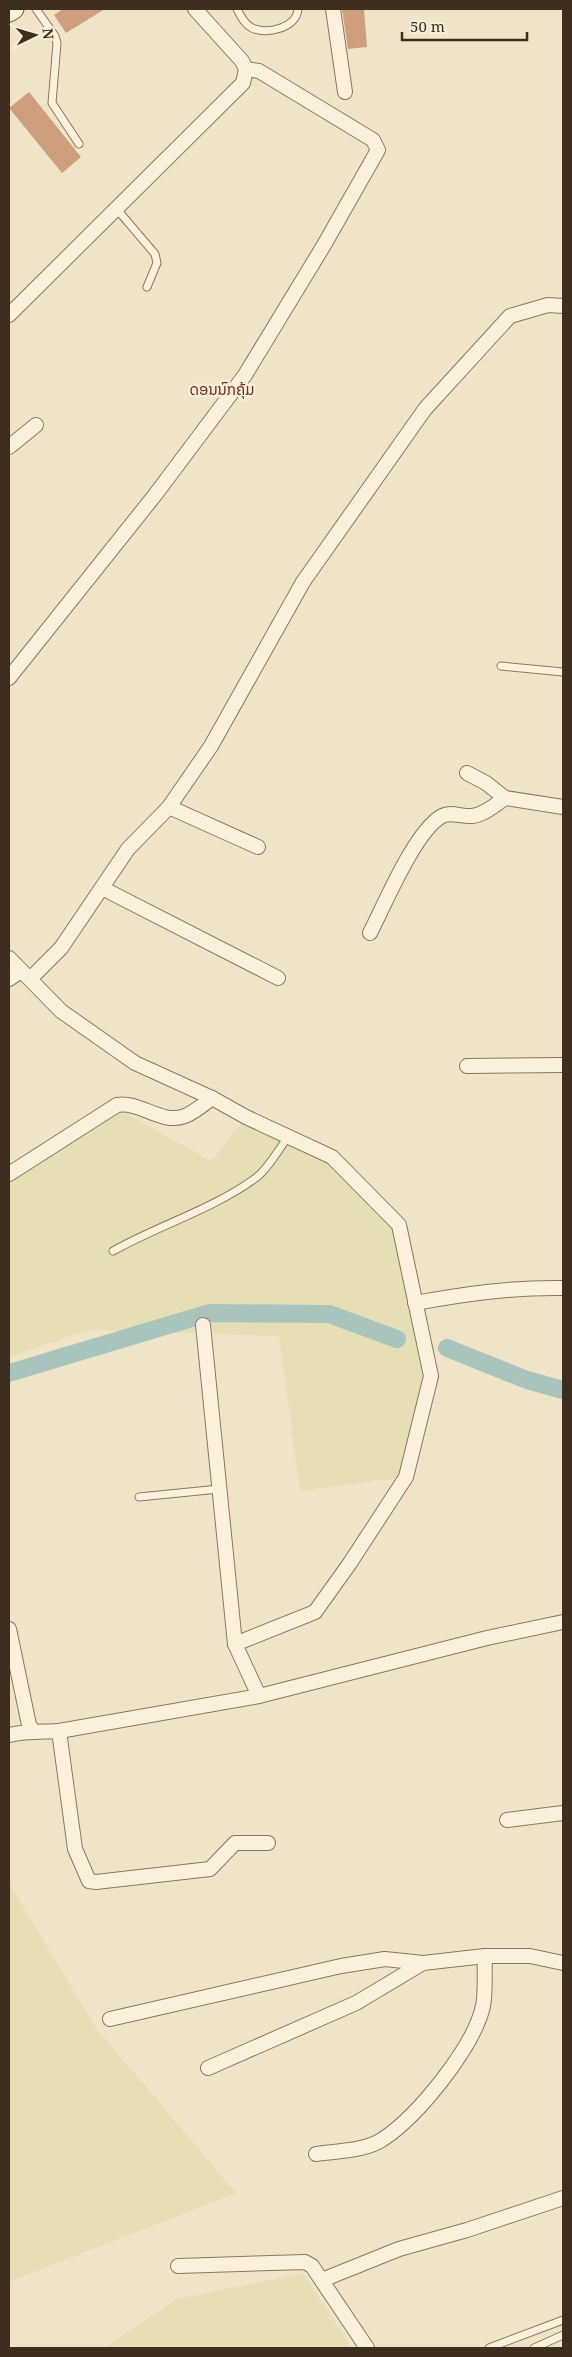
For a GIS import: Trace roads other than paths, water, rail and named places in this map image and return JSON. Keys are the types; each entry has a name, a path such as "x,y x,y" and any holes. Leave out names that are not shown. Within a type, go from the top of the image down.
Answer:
{"street":[{"path":"9,12 14,9"},
{"path":"9,314 115,207 240,88 246,76 246,68 242,61 195,9"},
{"path":"333,9 345,92"},
{"path":"9,678 155,495 245,375 324,245 378,150 377,145 365,135 259,70 246,68"},
{"path":"9,979 26,975 61,948 128,849 169,806 210,746 303,582 425,409 510,316 548,304 563,306"},
{"path":"9,447 36,425"},
{"path":"467,773 486,783 505,798 563,807"},
{"path":"370,932 422,835 434,822 450,814 463,816 480,815 505,798"},
{"path":"169,806 258,848"},
{"path":"102,888 278,978"},
{"path":"9,958 61,1011 135,1063 212,1098 332,1157 399,1225 431,1376 406,1477 350,1563 315,1612 235,1644"},
{"path":"467,1066 563,1065"},
{"path":"9,1174 117,1105 134,1105 168,1118 175,1118 188,1115 212,1098"},
{"path":"415,1303 471,1293 529,1288 563,1288"},
{"path":"203,1325 235,1644 259,1696"},
{"path":"9,1735 33,1730 59,1730 259,1696 487,1638 563,1622"},
{"path":"9,1629 29,1725 33,1730"},
{"path":"59,1730 75,1849 89,1881 96,1882 210,1869 235,1843 268,1843"},
{"path":"507,1820 563,1813"},
{"path":"316,2154 358,2148 382,2140 416,2110 465,2050 483,2006 485,1956"},
{"path":"110,2019 341,1966 385,1960 423,1963 485,1956 530,1956 563,1963"},
{"path":"208,2068 356,2003 423,1963"},
{"path":"322,2280 398,2249 467,2230 563,2198"},
{"path":"178,2266 305,2262 312,2266 367,2348"}],"lane":[{"path":"36,9 55,36 57,43 52,103 79,144"},
{"path":"237,9 243,20 253,28 273,31 291,23 298,14 298,9"},
{"path":"115,207 155,254 157,263 147,287"},
{"path":"501,666 563,672"},
{"path":"113,1251 141,1235 224,1197 259,1176 288,1137"},
{"path":"139,1497 219,1489"},
{"path":"489,2348 563,2320"},
{"path":"534,2348 563,2335"}],"waterway":[{"path":"9,1373 209,1313 329,1314 397,1339"},
{"path":"447,1348 527,1380 563,1390"}],"district":[{"name":"ດອນນົກຄຸ້ມ","path":"222,389"}]}
